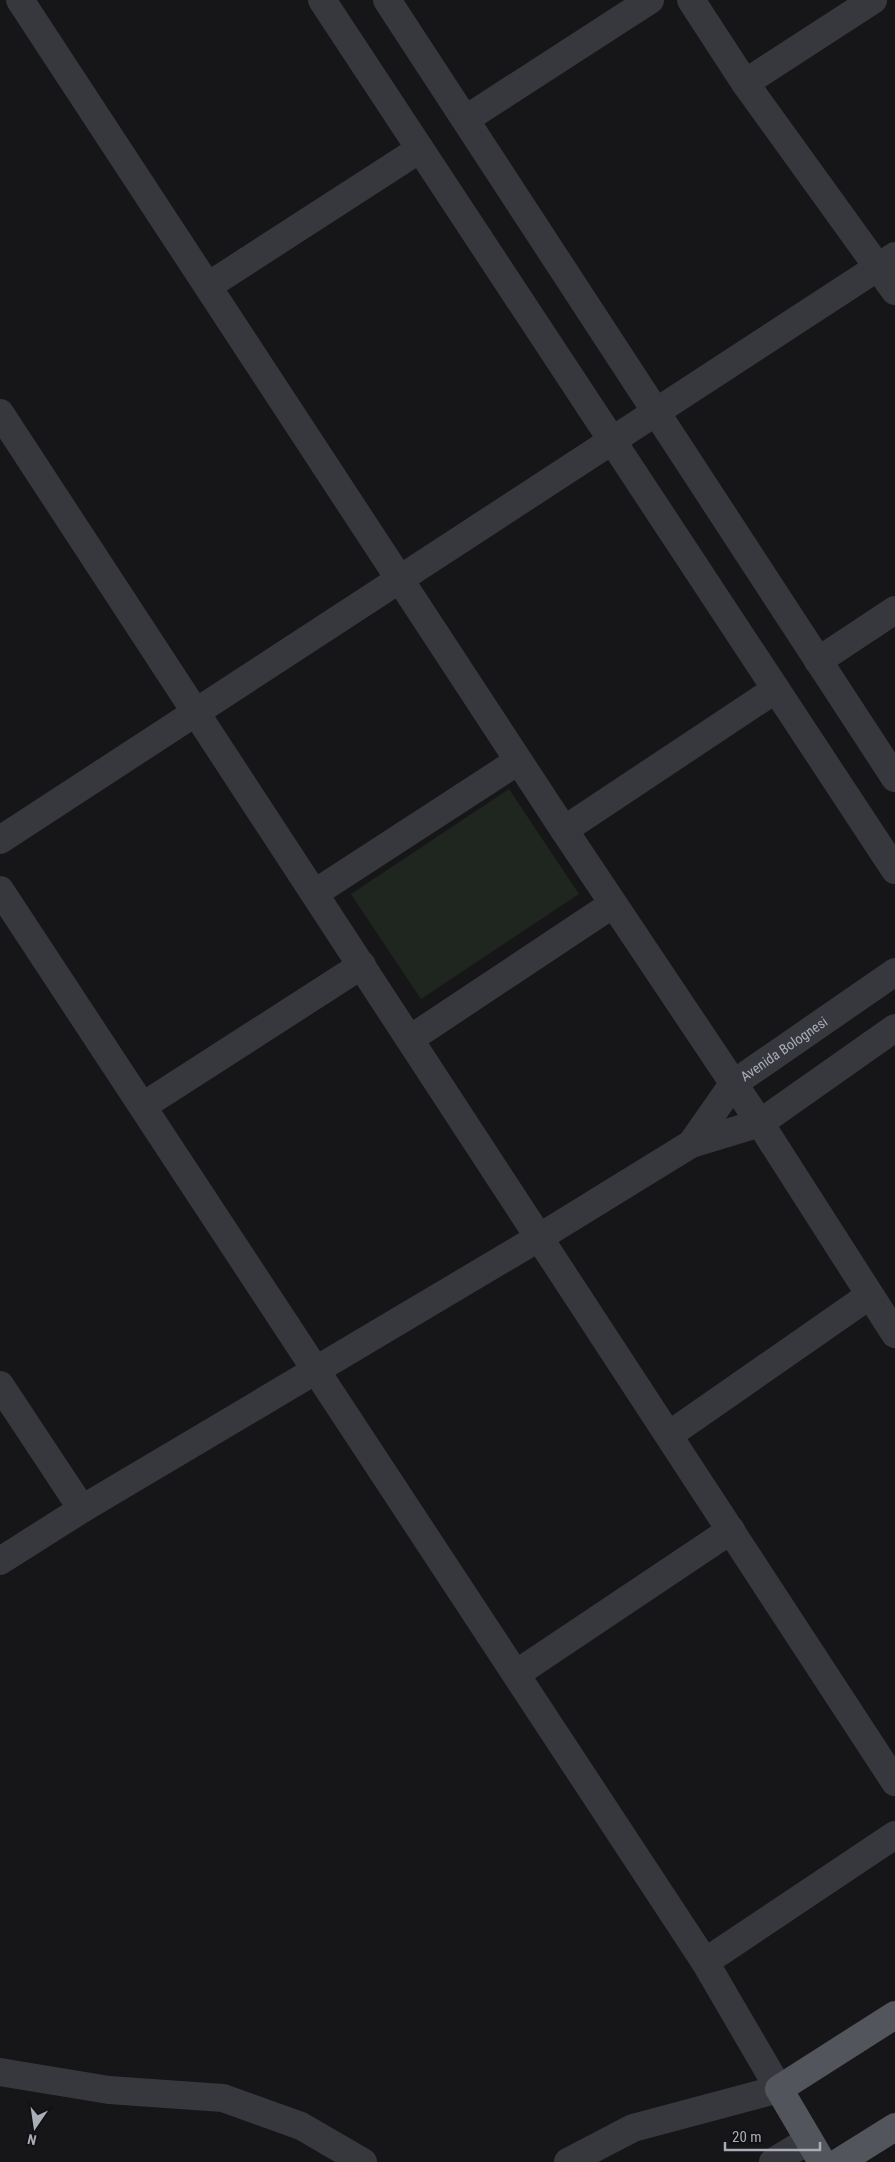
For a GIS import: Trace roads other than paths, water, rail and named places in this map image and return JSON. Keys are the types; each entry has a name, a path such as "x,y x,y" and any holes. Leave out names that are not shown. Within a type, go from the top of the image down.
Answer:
{"main road":[{"path":"816,2151 780,2089 895,2015"},
{"path":"839,2162 895,2127"}],"street":[{"path":"20,0 518,761 760,1123 895,1334"},
{"path":"322,0 895,870"},
{"path":"387,0 895,778"},
{"path":"466,120 650,0"},
{"path":"691,0 745,83 887,261 895,290"},
{"path":"745,83 873,0"},
{"path":"208,286 420,149"},
{"path":"0,840 887,261"},
{"path":"2,420 362,965 895,1782"},
{"path":"818,661 895,610"},
{"path":"564,830 776,689"},
{"path":"315,894 518,761"},
{"path":"0,890 317,1369 705,1962 780,2089 633,2128 568,2162"},
{"path":"410,1039 613,904"},
{"path":"142,1106 362,965"},
{"name":"Avenida Bolognesi","path":"691,1144 733,1084 895,972"},
{"path":"0,1561 82,1509 540,1237 691,1144 760,1123 895,1028"},
{"path":"669,1435 870,1296"},
{"path":"0,1385 82,1509"},
{"path":"516,1674 731,1530"},
{"path":"705,1962 895,1835"},
{"path":"0,2072 109,2090 223,2098 301,2126 363,2162"},
{"path":"773,2162 816,2151"}]}
